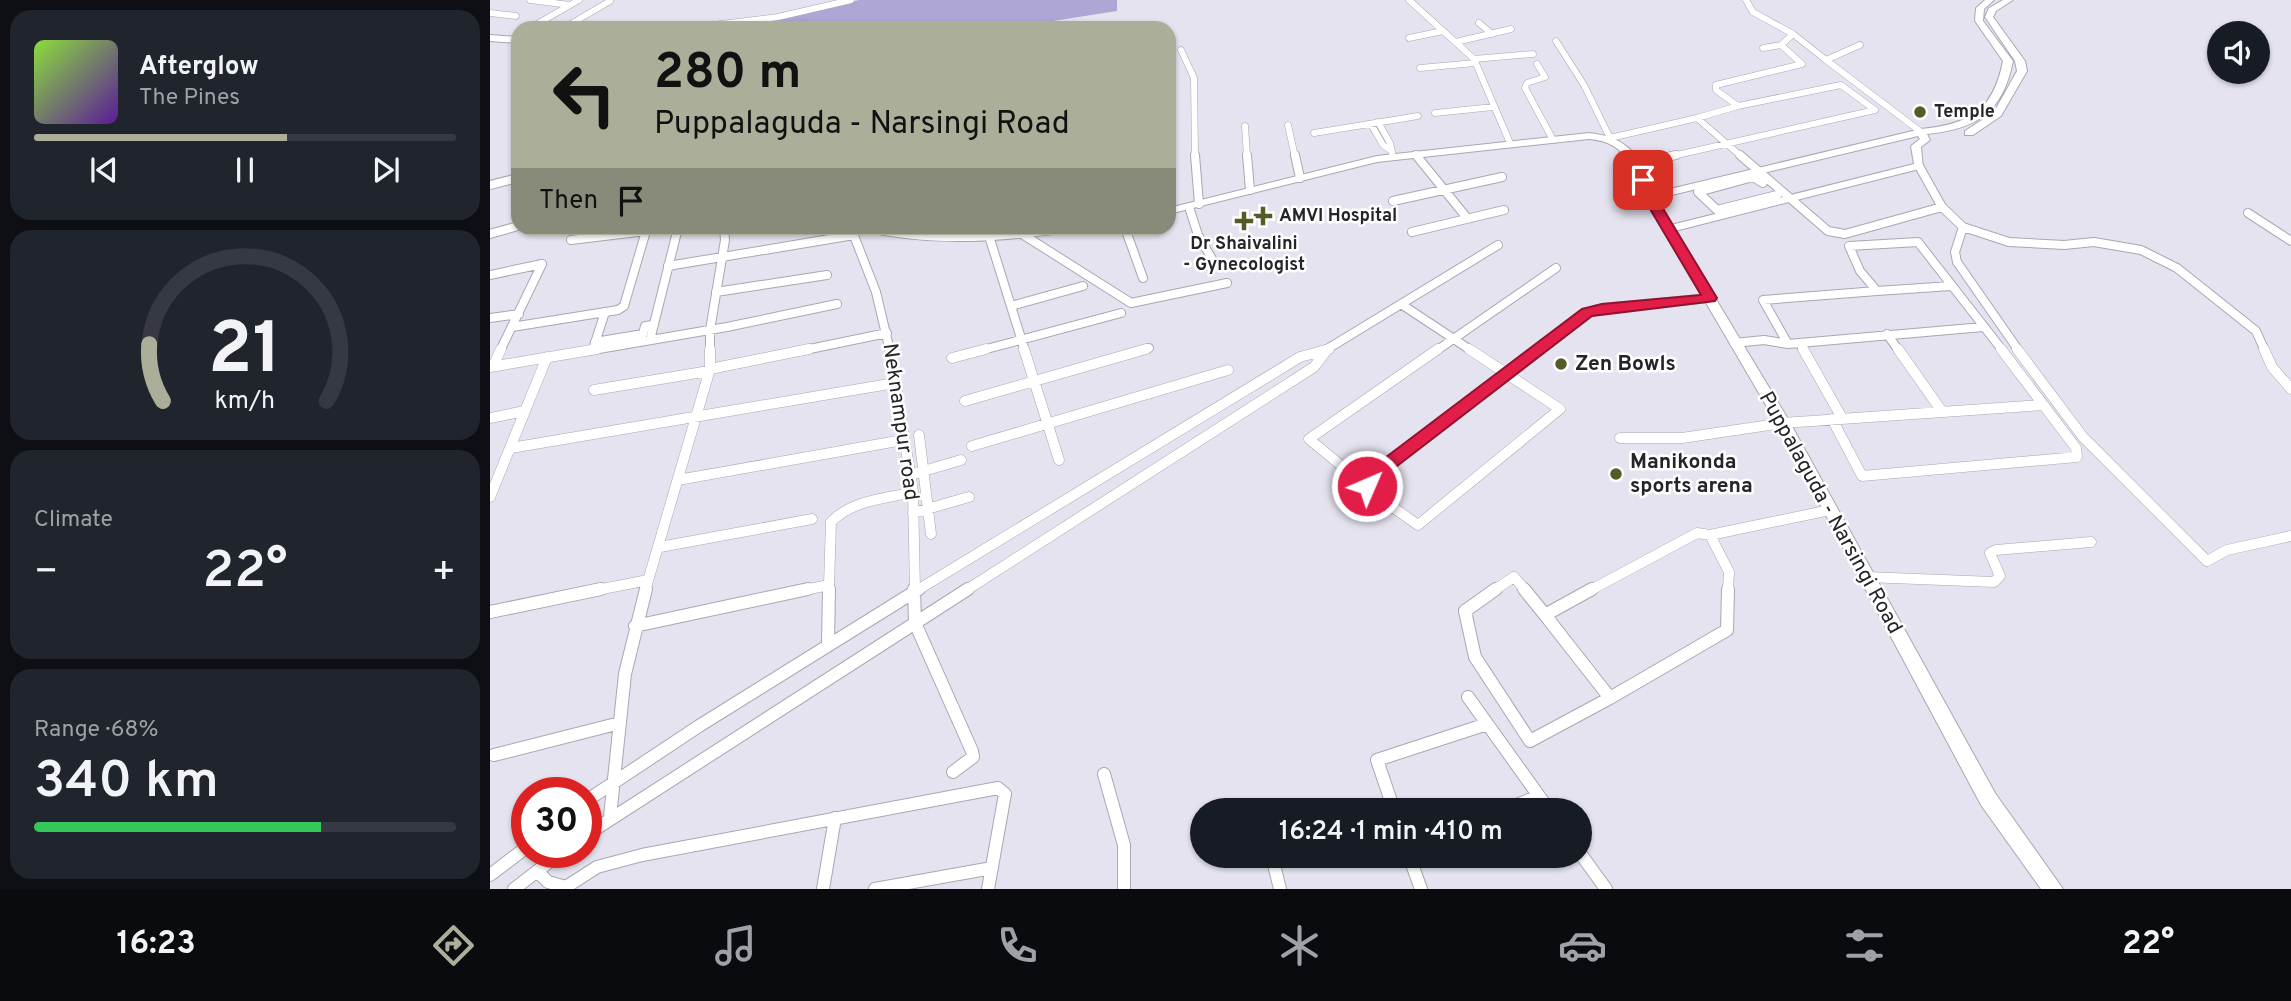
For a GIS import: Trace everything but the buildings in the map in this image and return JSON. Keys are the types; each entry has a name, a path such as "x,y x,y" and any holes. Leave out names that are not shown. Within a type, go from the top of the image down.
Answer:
{"street":[{"path":"530,0 570,5"},
{"path":"542,21 579,0"},
{"path":"745,21 778,17 851,0"},
{"path":"1409,0 1413,7 1457,42 1474,61 1510,144"},
{"path":"1745,0 1753,12 1793,34 1923,136"},
{"path":"1990,0 1980,8 1979,21 2008,61 2003,86 1991,103 1967,125 1923,136 1916,146 1919,166 1942,207 1962,227 2009,242 2064,245 2094,242 2141,250 2156,256 2177,268 2256,331 2272,367 2291,389"},
{"path":"1649,197 1906,137 1973,131 1998,114 2022,71 2020,61 1989,17 1992,10 2009,0"},
{"path":"576,21 610,1"},
{"path":"490,13 516,16"},
{"path":"1479,23 1492,34"},
{"path":"1457,42 1511,29"},
{"path":"1409,38 1443,31"},
{"path":"1763,48 1781,44 1793,34"},
{"path":"490,38 511,38"},
{"path":"1556,41 1584,85 1610,138"},
{"path":"1738,106 1716,90 1716,85 1802,64 1781,44"},
{"path":"1826,60 1860,45"},
{"path":"1181,50 1194,78 1194,206 1199,234 1212,259"},
{"path":"1420,68 1533,54"},
{"path":"1536,64 1545,77 1527,83 1525,88 1552,138"},
{"path":"1176,210 1392,154 1416,155 1552,138 1610,138 1738,106 1841,85 1875,110 1637,164"},
{"path":"1438,115 1494,110"},
{"path":"1314,133 1418,116"},
{"path":"1697,118 1756,170 1784,199"},
{"path":"1375,123 1383,145 1392,154"},
{"path":"1288,125 1300,178"},
{"path":"1245,126 1250,190"},
{"name":"Puppalaguda - Narsingi Road","path":"1610,138 1626,149 1637,164 1649,197 1783,423 1988,799 2053,889"},
{"path":"1416,155 1467,218"},
{"path":"1670,229 1919,166"},
{"path":"1393,201 1502,177"},
{"path":"1784,199 1717,210 1698,192 1753,177 1758,178 1828,232 1839,235 1942,207"},
{"path":"492,188 511,181"},
{"path":"492,188 511,185"},
{"path":"1412,232 1504,210"},
{"path":"2248,213 2291,241"},
{"path":"1962,227 1955,252 1957,262 1986,307 2083,437 2207,561 2227,550 2291,536"},
{"path":"490,234 511,228"},
{"path":"571,240 613,235"},
{"path":"512,327 606,312 624,306 645,235"},
{"path":"650,340 676,235"},
{"path":"610,817 625,674 635,626 709,370 710,330 725,235"},
{"path":"668,266 837,235"},
{"name":"Neknampur road","path":"854,235 876,292 887,333 913,492 915,623"},
{"path":"913,235 1006,235"},
{"path":"1024,235 1131,303 1227,283"},
{"path":"1128,235 1143,278"},
{"path":"989,236 1059,460"},
{"path":"1800,342 1862,475 2077,457 2076,448 1918,242 1849,246 1860,271 1877,291"},
{"path":"602,789 828,643 914,595 1300,357 1327,350 1498,245"},
{"path":"490,275 542,264 491,367"},
{"path":"1401,304 1452,338 1506,374 1560,409 1418,525 1309,439 1452,338 1556,268"},
{"path":"716,292 827,275"},
{"path":"1011,306 1083,286"},
{"path":"1788,344 1763,300 1951,286"},
{"path":"1367,486 1367,480 1587,313 1602,308 1710,298"},
{"path":"594,346 710,330 836,304"},
{"path":"594,346 606,312"},
{"path":"952,358 1121,313"},
{"path":"490,318 519,314"},
{"path":"491,367 547,357 643,334 645,327 654,325"},
{"path":"1734,343 1764,340 1788,344 1983,327"},
{"path":"594,390 709,370 887,333"},
{"path":"1887,334 1941,410"},
{"path":"965,401 1149,348"},
{"path":"602,823 1314,366 1327,350"},
{"path":"490,497 494,479 511,448 547,357"},
{"path":"972,446 1228,370"},
{"path":"511,448 895,383"},
{"path":"1620,438 1661,440 1741,432 1783,423 2043,405"},
{"path":"490,418 526,411"},
{"path":"919,435 931,534"},
{"path":"678,481 903,440"},
{"path":"910,475 961,460"},
{"path":"828,643 831,522 837,514 850,508 913,492"},
{"path":"913,513 969,497"},
{"path":"1545,615 1697,533 1710,535 1830,510"},
{"path":"660,547 812,519"},
{"path":"1610,698 1514,577 1465,611 1475,657 1530,741 1610,698 1727,630 1729,572 1710,535"},
{"path":"1866,577 1994,582 2000,576 1990,553 1996,550 2091,542"},
{"path":"490,612 648,580"},
{"path":"635,626 829,585"},
{"path":"915,623 972,751 973,757 953,772"},
{"path":"1468,697 1539,796 1534,798"},
{"path":"494,755 620,723"},
{"path":"1390,798 1377,760 1487,724"},
{"path":"1104,774 1121,828 1128,864 1124,889"},
{"path":"537,871 548,882 566,888 597,867 642,855 998,788 1005,794 988,889"},
{"path":"823,889 835,818"},
{"path":"490,875 511,859"},
{"path":"514,889 541,868"},
{"path":"875,889 992,868"},
{"path":"1413,868 1421,889"},
{"path":"1590,868 1604,889"},
{"path":"1275,869 1280,889"}],"shaded area":[{"path":"859,0 1117,0 1117,11 1053,21 765,21"}],"place":[{"name":"Temple","path":"1920,112"},
{"name":"AMVI Hospital","path":"1263,216"},
{"name":"Dr Shaivalini - Gynecologist","path":"1244,221"},
{"name":"Zen Bowls","path":"1561,364"},
{"name":"Manikonda sports arena","path":"1616,474"}],"route":[{"path":"1367,486 1367,480 1587,313 1602,308 1710,298 1649,197 1643,180"}]}
